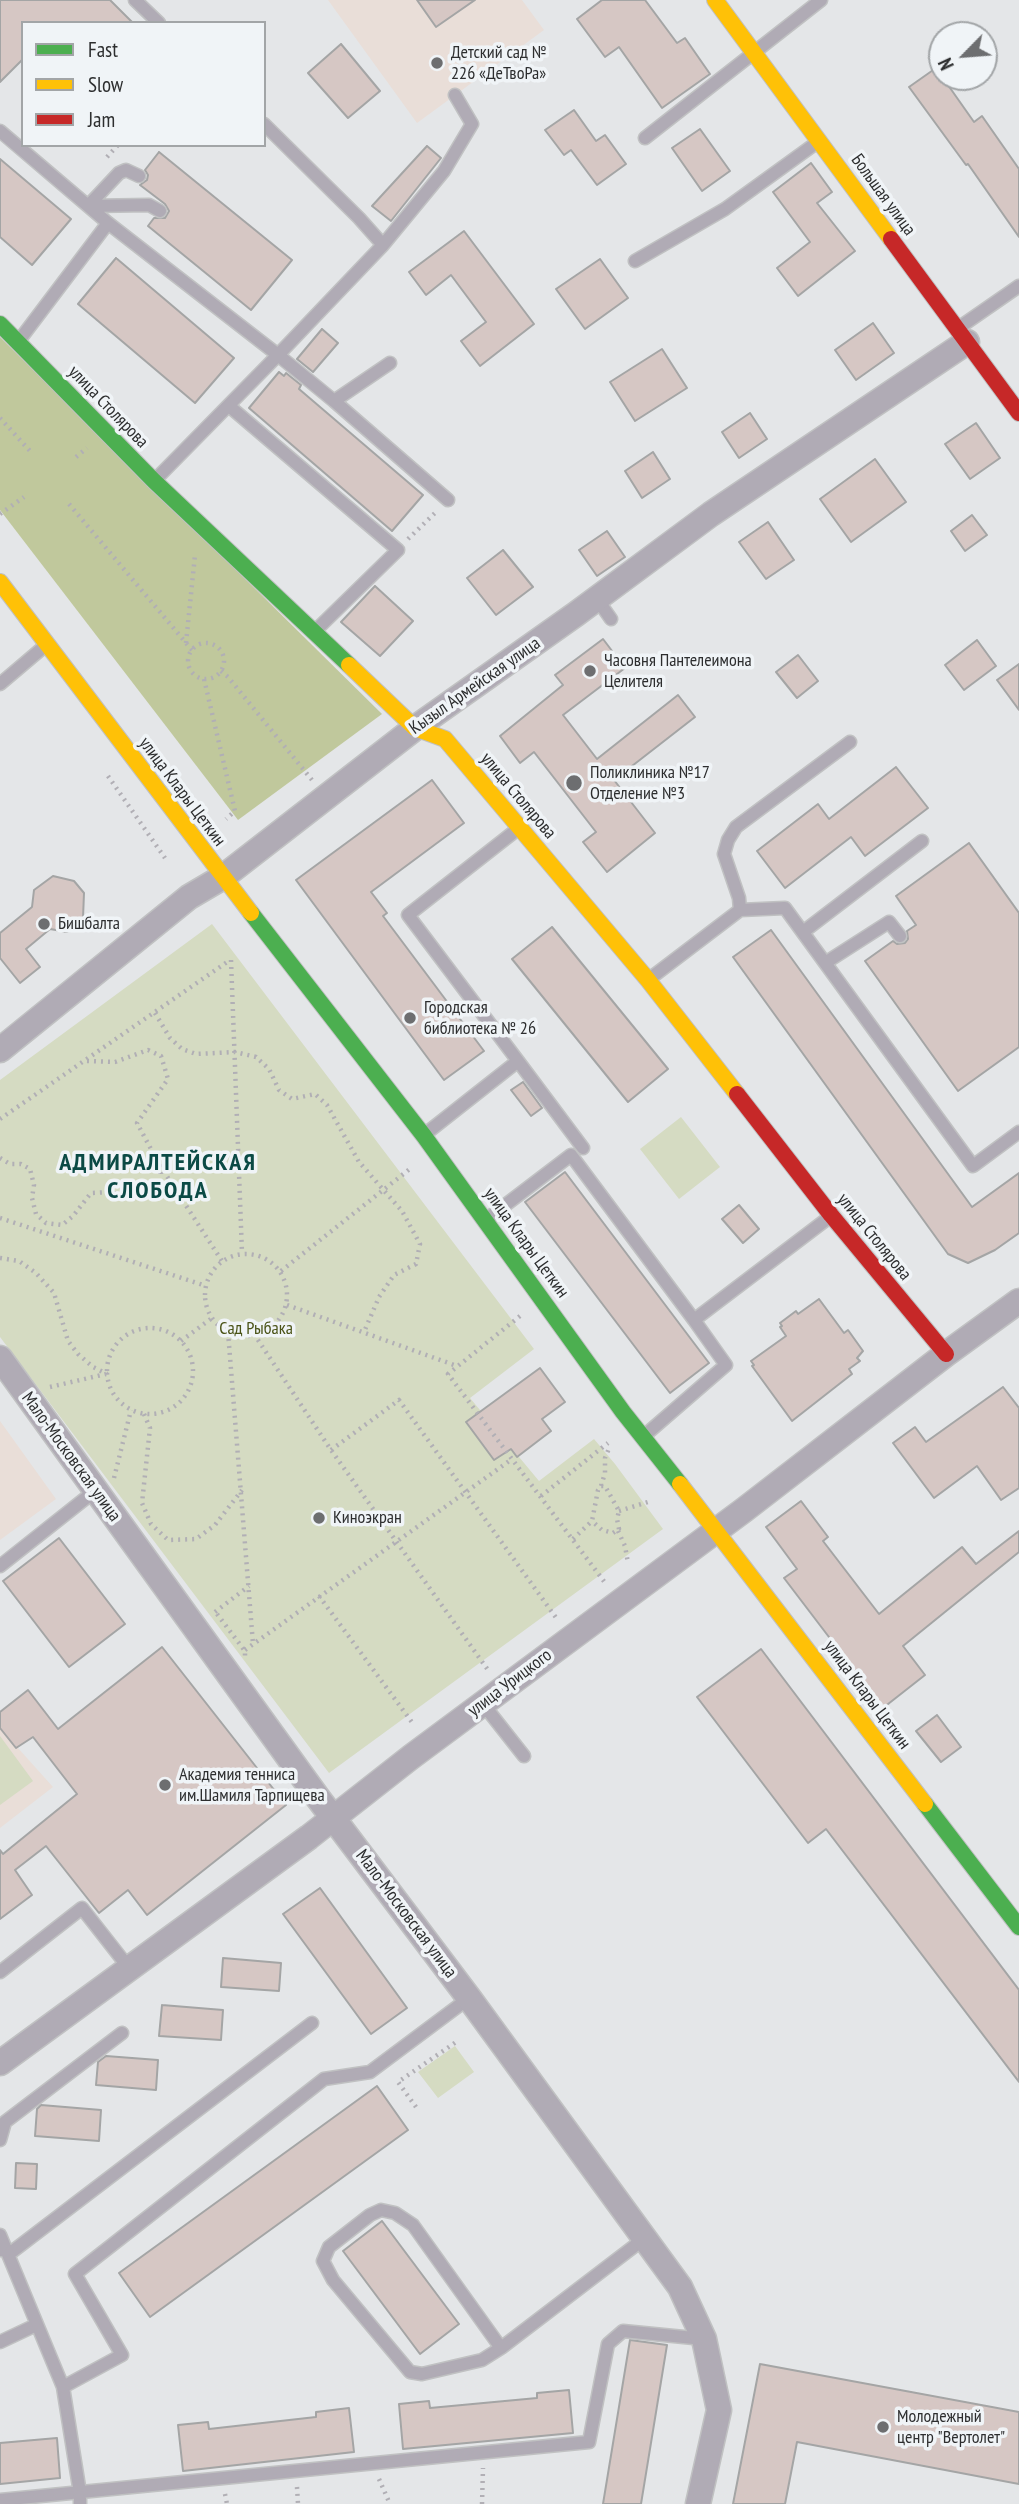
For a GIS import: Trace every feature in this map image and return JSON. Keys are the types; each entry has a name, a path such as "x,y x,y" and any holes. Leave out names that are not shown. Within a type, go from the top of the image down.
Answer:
{"street":[{"name":"Большая улица","path":"716,0 1019,413"},
{"name":"улица Столярова","path":"0,324 154,481 415,728 445,738 648,980 831,1216 946,1354"},
{"name":"Кызыл Армейская улица","path":"0,1050 189,897 223,877 415,728 604,609 711,514 961,336"},
{"name":"улица Клары Цеткин","path":"0,582 223,877 424,1136 623,1412 1006,1902 1019,1927"},
{"name":"улица Урицкого","path":"0,2063 334,1817 1019,1301"},
{"name":"Мало-Московская улица","path":"0,1358 105,1485 334,1817 680,2287 704,2339 719,2410 698,2504"}],"lane":[{"path":"135,0 157,21"},
{"path":"645,138 821,0"},
{"path":"154,481 383,245 444,172 472,124 455,95"},
{"path":"266,126 383,245"},
{"path":"0,131 108,223 334,401 448,500"},
{"path":"635,261 724,209 819,141"},
{"path":"88,206 119,173 126,170 139,176"},
{"path":"88,206 149,205 160,211"},
{"path":"18,342 108,223"},
{"path":"961,336 1019,286"},
{"path":"334,401 390,363"},
{"path":"229,406 398,550 314,633"},
{"path":"0,684 47,645"},
{"path":"740,910 724,854 736,827 850,743"},
{"path":"520,828 408,915 583,1148"},
{"path":"803,932 922,841"},
{"path":"648,980 740,910 785,908 973,1166 1019,1132"},
{"path":"825,963 889,922 900,936"},
{"path":"424,1136 518,1061"},
{"path":"487,1220 571,1155 694,1320 726,1365 643,1437"},
{"path":"694,1320 831,1216"},
{"path":"0,1566 105,1485"},
{"path":"483,1704 524,1756"},
{"path":"0,1972 82,1908 129,1968"},
{"path":"63,2387 122,2355 75,2274 324,2079 370,2072 469,1997"},
{"path":"2,2250 13,2250 312,2023"},
{"path":"0,2140 5,2122 122,2033"},
{"path":"501,2348 413,2225 395,2213 381,2210 369,2216 328,2247 323,2261 333,2280 410,2372 422,2374 482,2360 501,2348 645,2238"},
{"path":"0,2235 2,2250 63,2387 80,2499"},
{"path":"0,2342 37,2325"},
{"path":"0,2500 80,2499 371,2464 589,2442 608,2344 623,2331 704,2339"}],"path":[{"path":"107,157 116,147"},
{"path":"0,418 30,450"},
{"path":"0,514 24,497"},
{"path":"398,550 448,500"},
{"path":"69,504 192,650"},
{"path":"186,643 198,523"},
{"path":"205,643 216,646 224,660 221,671 212,678 204,679 194,674 188,661 192,650 205,643"},
{"path":"221,671 326,797"},
{"path":"204,679 235,811 226,819"},
{"path":"0,1120 231,960 242,1253"},
{"path":"155,1013 170,1038 182,1048 196,1054 235,1052 256,1057 269,1069 279,1090 292,1099 315,1094 327,1105 359,1162 402,1211 420,1244 416,1264 394,1275 379,1297 364,1332"},
{"path":"87,1061 115,1062 148,1050 161,1056 168,1079 137,1123 159,1164 222,1261"},
{"path":"0,1158 10,1164 21,1164 30,1169 36,1214 46,1223 62,1225 73,1216 91,1192 110,1192 129,1197 160,1188 159,1164"},
{"path":"281,1271 411,1168"},
{"path":"0,1218 206,1286"},
{"path":"242,1253 264,1257 281,1271 288,1287 287,1305 281,1318 270,1329 254,1334 257,1335 242,1336 228,1332 212,1318 206,1303 206,1286 212,1272 222,1261 242,1253"},
{"path":"0,1258 19,1261 36,1273 54,1293 68,1341 93,1367 107,1374"},
{"path":"287,1305 458,1366"},
{"path":"520,1316 448,1374 606,1584"},
{"path":"181,1340 212,1318"},
{"path":"149,1328 166,1331 181,1340 190,1356 194,1373 189,1391 178,1405 162,1413 144,1414 131,1410 120,1402 111,1389 107,1374 110,1357 119,1342 133,1332 149,1328"},
{"path":"228,1332 253,1645"},
{"path":"254,1334 331,1450 488,1670"},
{"path":"46,1388 107,1374"},
{"path":"331,1450 399,1400 557,1619"},
{"path":"105,1485 131,1410"},
{"path":"144,1414 150,1429 142,1503 151,1524 167,1540 197,1539 215,1525 242,1490"},
{"path":"541,1496 609,1445 605,1458 605,1473 592,1521 573,1539"},
{"path":"245,1651 512,1459"},
{"path":"601,1486 608,1488 619,1511 618,1531 628,1563"},
{"path":"619,1511 651,1501"},
{"path":"592,1521 602,1530 612,1533 618,1531"},
{"path":"215,1612 249,1586"},
{"path":"319,1596 414,1725"},
{"path":"416,2107 398,2082 458,2040"},
{"path":"482,2504 484,2453"},
{"path":"371,2464 390,2504"}],"shaded area":[{"name":"Детский сад № 226 «ДеТвоРа»","path":"328,0 522,0 544,30 417,123"},
{"path":"0,1421 56,1499 0,1540"},
{"path":"0,1728 53,1787 0,1828"}],"green space":[{"path":"0,337 382,714 238,820 0,510"},
{"name":"Сад Рыбака","path":"212,924 534,1349 470,1398 539,1481 594,1439 663,1529 329,1773 0,1337 0,1080"},
{"path":"681,1117 720,1167 679,1199 640,1149"},
{"path":"0,1736 33,1781 0,1805"},
{"path":"455,2046 474,2072 438,2098 418,2072"}],"building":[{"path":"0,0 110,0 131,21 21,21 21,61 0,82"},
{"path":"417,0 475,0 436,27"},
{"path":"602,0 645,0 677,43 685,38 710,74 662,108 619,47 605,57 577,19"},
{"path":"341,44 380,91 348,118 308,73"},
{"path":"928,74 928,91 952,91 974,122 982,116 1019,169 1019,237 968,164 966,165 909,87"},
{"path":"574,110 596,141 605,135 626,164 597,185 571,150 564,155 545,130"},
{"path":"700,129 730,171 702,191 672,148"},
{"path":"427,146 441,158 391,221 372,206"},
{"path":"159,152 292,260 251,310 148,226 154,218 165,218 169,211 165,204 140,185 147,180 145,170"},
{"path":"0,159 71,219 32,265 0,237"},
{"path":"811,163 832,192 817,203 855,251 798,296 777,268 810,242 773,192"},
{"path":"464,231 534,324 480,366 461,341 486,322 451,275 426,295 409,272"},
{"path":"116,258 234,358 195,403 78,304"},
{"path":"600,259 628,298 585,329 556,289"},
{"path":"873,323 894,353 856,380 835,350"},
{"path":"322,329 338,343 313,372 297,359"},
{"path":"662,349 687,388 635,421 610,382"},
{"path":"279,372 284,376 286,373 301,385 299,389 423,495 392,531 249,408"},
{"path":"750,413 767,439 739,458 722,432"},
{"path":"976,423 1000,458 970,479 945,444"},
{"path":"653,452 670,479 642,498 625,471"},
{"path":"875,459 906,502 851,542 820,499"},
{"path":"972,515 987,535 965,551 951,531"},
{"path":"768,522 794,560 766,579 739,542"},
{"path":"607,531 625,557 597,576 579,550"},
{"path":"503,550 533,587 496,615 467,578"},
{"path":"375,586 413,621 380,656 341,622"},
{"path":"603,639 625,668 563,715 597,759 678,695 695,717 614,780 655,833 607,872 583,842 596,832 534,752 520,763 500,736 563,685 555,675"},
{"path":"977,640 996,666 964,690 945,665"},
{"path":"798,655 818,681 797,698 776,672"},
{"path":"1019,664 1019,710 997,680"},
{"path":"896,767 928,808 865,856 851,837 785,888 757,851 818,804 829,819"},
{"path":"432,780 464,823 371,892 387,913 383,916 484,1051 444,1080 296,880"},
{"path":"969,843 1019,913 1019,1047 958,1091 865,961 893,941 897,944 905,943 908,939 907,931 916,925 896,896"},
{"name":"Бишбалта","path":"53,876 74,881 84,893 83,918 67,932 50,929 26,949 40,967 20,983 0,958 0,933 32,907 34,890"},
{"path":"552,927 668,1069 628,1102 512,959"},
{"path":"771,930 972,1207 1019,1173 1019,1233 995,1250 968,1263 948,1254 733,957"},
{"path":"523,1082 542,1108 531,1116 511,1090"},
{"path":"565,1172 709,1363 670,1393 525,1202"},
{"path":"739,1205 759,1229 743,1243 722,1219"},
{"path":"819,1299 844,1333 848,1330 863,1351 857,1358 860,1361 849,1369 852,1374 792,1421 751,1361 786,1336 780,1323"},
{"path":"540,1368 565,1402 542,1419 551,1431 517,1457 511,1449 494,1460 466,1422"},
{"path":"1003,1387 1019,1408 1019,1488 1001,1500 977,1466 934,1498 893,1443 915,1427 926,1442"},
{"path":"801,1501 828,1537 823,1541 879,1614 962,1547 976,1564 1019,1531 1019,1552 903,1646 925,1675 883,1708 784,1578 797,1569 766,1527"},
{"path":"59,1538 125,1624 69,1667 3,1581"},
{"path":"162,1647 286,1805 147,1915 128,1890 99,1913 46,1846 15,1870 32,1895 0,1919 0,1850 3,1854 77,1794 33,1737 16,1748 0,1728 0,1712 28,1690 58,1729"},
{"path":"761,1649 1019,1990 1019,2082 826,1829 808,1843 697,1697"},
{"path":"937,1715 961,1747 941,1762 916,1731"},
{"path":"320,1888 407,2008 371,2034 283,1914"},
{"path":"223,1958 281,1963 279,1991 221,1987"},
{"path":"162,2005 223,2010 221,2040 159,2036"},
{"path":"106,2056 158,2060 156,2090 96,2085 98,2062"},
{"path":"377,2086 408,2130 150,2317 119,2273"},
{"path":"41,2105 101,2110 99,2141 35,2136 37,2109"},
{"path":"16,2163 37,2164 36,2189 15,2188"},
{"path":"382,2221 459,2324 420,2354 343,2251"},
{"path":"630,2340 667,2345 641,2504 603,2504"},
{"name":"Молодежный центр \"Вертолет\"","path":"760,2364 1019,2412 1019,2484 797,2442 785,2504 733,2504"},
{"path":"569,2390 573,2433 403,2449 399,2404 429,2401 430,2408 537,2398 537,2393"},
{"path":"349,2408 354,2452 183,2471 178,2425 208,2422 209,2429 316,2417 316,2412"},
{"path":"57,2438 60,2478 0,2484 0,2443"}],"traffic: fast":[{"path":"0,324 154,481 349,665"},
{"path":"251,913 424,1136 623,1412 680,1484"},
{"path":"925,1804 1019,1927"}],"traffic: slow":[{"path":"715,0 891,239"},
{"path":"0,582 251,913"},
{"path":"349,665 415,728 445,739 648,980 737,1094"},
{"path":"680,1484 925,1804"}],"traffic: jam":[{"path":"891,239 1019,413"},
{"path":"737,1094 831,1215 946,1354"}],"place":[{"name":"Детский сад № 226 «ДеТвоРа»","path":"437,63"},
{"name":"Часовня Пантелеимона Целителя","path":"590,671"},
{"name":"Поликлиника №17 Отделение №3","path":"574,783"},
{"name":"Бишбалта","path":"44,924"},
{"name":"Городская библиотека № 26","path":"410,1018"},
{"name":"Киноэкран","path":"319,1518"},
{"name":"Академия тенниса им.Шамиля Тарпищева","path":"165,1785"},
{"name":"Молодежный центр \"Вертолет\"","path":"883,2427"}],"district":[{"name":"АДМИРАЛТЕЙСКАЯ СЛОБОДА","path":"158,1177"}]}
